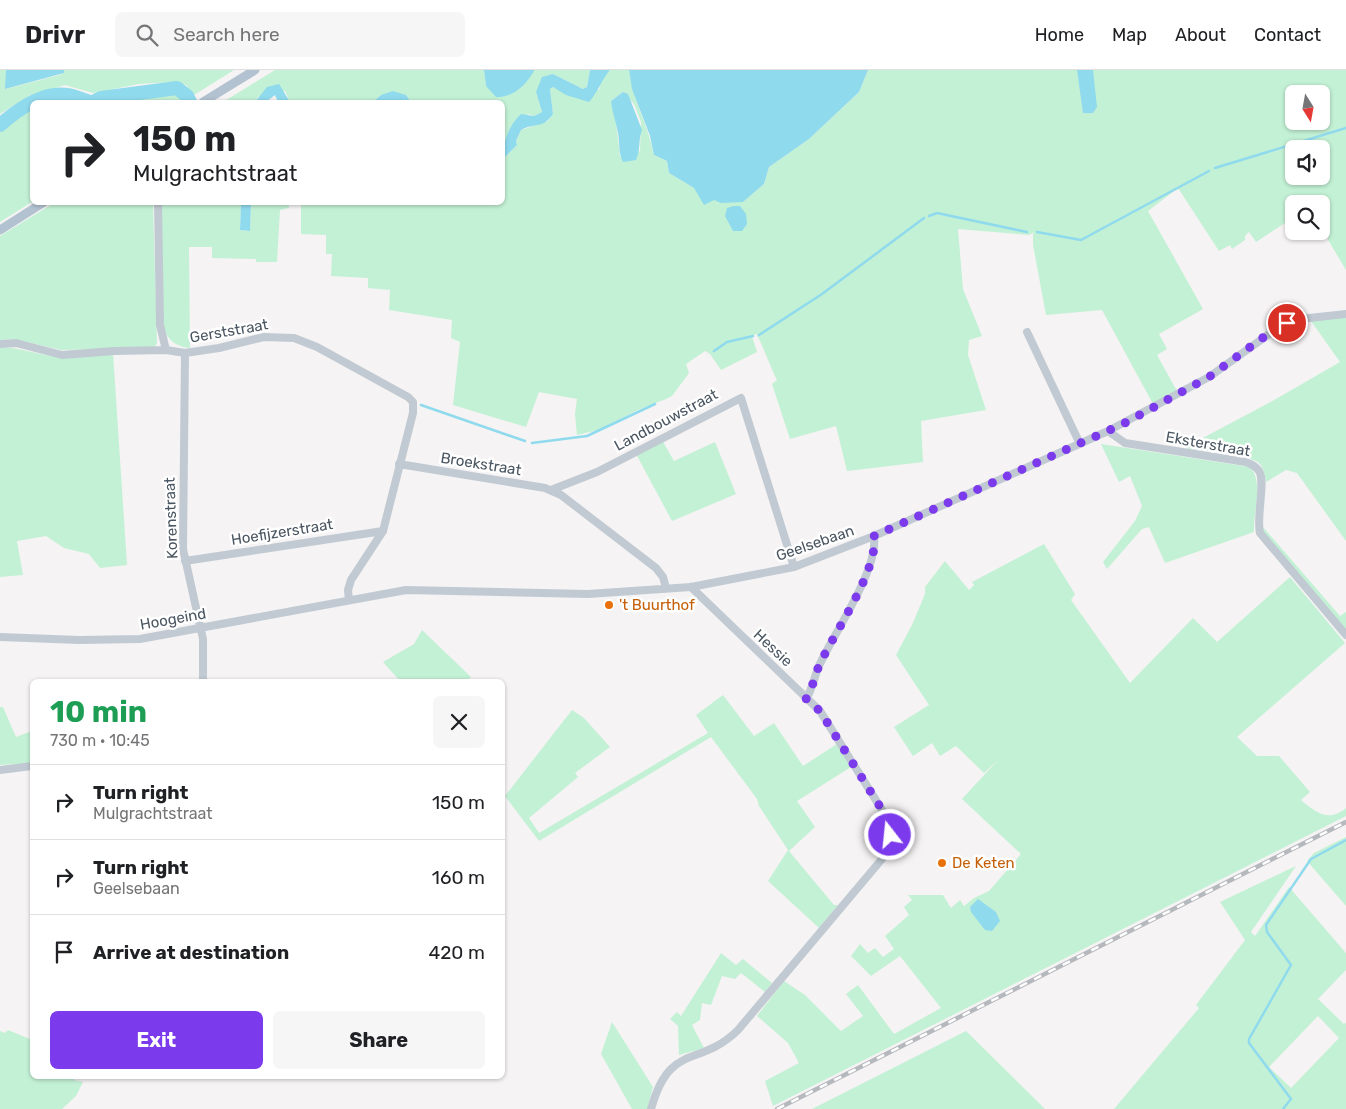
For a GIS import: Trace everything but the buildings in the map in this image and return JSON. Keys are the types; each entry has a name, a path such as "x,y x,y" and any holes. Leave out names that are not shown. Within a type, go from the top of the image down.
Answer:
{"main road":[{"path":"206,100 255,70"},
{"path":"0,230 39,205"}],"street":[{"path":"158,205 160,325 166,350"},
{"name":"Geelsebaan","path":"691,587 794,567 874,536 1108,431 1209,377 1272,331 1300,319 1346,314"},
{"path":"1027,332 1080,444"},
{"name":"Gerststraat","path":"0,344 16,343 62,355 166,350 185,353 219,348 264,337 294,338 317,347 408,397 413,402 413,412 399,464"},
{"name":"Korenstraat","path":"185,353 183,535 185,561 203,639 203,679"},
{"name":"Landbouwstraat","path":"551,490 605,468 740,398 794,567"},
{"name":"Eksterstraat","path":"1108,431 1126,444 1246,462 1256,466 1262,480 1258,517 1260,533 1346,635"},
{"path":"399,464 383,531 351,580 348,590 349,600 418,589 588,594 691,587"},
{"name":"Broekstraat","path":"399,464 551,490 571,500 656,568 664,576 666,588"},
{"name":"Hoefijzerstraat","path":"185,561 383,531"},
{"path":"806,699 812,690 818,667 850,610 876,546 874,536"},
{"name":"Hessie","path":"652,1109 661,1080 670,1068 686,1057 714,1049 738,1030 887,850 890,835 884,813 820,711 691,587"},
{"name":"Hoogeind","path":"0,637 125,641 349,600"},
{"path":"0,770 30,766"}],"green space":[{"path":"0,70 6,70 6,89 59,75 64,73 64,70 234,70 194,95 186,85 175,82 139,84 93,93 65,85 30,95 0,114"},
{"path":"275,70 484,70 486,86 534,70 590,70 587,87 583,89 553,74 536,92 542,112 534,116 528,114 505,142 505,100 410,100 406,95 381,95 375,100 289,100 285,91 258,97 256,100 226,100"},
{"path":"610,70 629,70 654,155 667,161 669,173 714,200 743,202 764,184 769,167 809,139 859,92 868,70 1346,70 1346,270 1328,240 1330,240 1330,195 1285,195 1285,223 1256,242 1249,232 1245,236 1245,240 1232,249 1230,245 1219,251 1178,188 1148,211 1203,309 1159,334 1167,349 1157,355 1177,391 1153,404 1102,310 1046,315 1033,245 1033,234 1035,232 1029,235 958,229 963,289 982,336 969,340 968,355 986,410 921,421 923,462 847,471 836,426 790,439 772,384 777,380 756,334 752,336 757,352 721,370 710,354 705,351 686,364 689,373 672,396 640,409 598,430 577,435 575,414 577,399 539,392 526,427 453,405 460,342 451,338 452,320 389,310 390,290 368,288 368,278 331,276 332,254 326,254 326,235 301,234 301,205 505,205 505,157 517,145 516,141 521,130 548,121 553,114 550,89 553,87 558,89 599,90 601,81","holes":["623,92 634,104 641,122 640,151 620,157 616,121 611,101"]},
{"path":"179,95 185,100 126,100"},
{"path":"30,109 30,203 0,222 0,131 6,123"},
{"path":"51,205 153,205 157,343 154,348 61,350 14,339 0,340 0,236"},
{"path":"161,205 241,205 240,230 250,231 251,205 289,205 289,208 280,210 277,262 256,262 256,259 212,258 212,247 189,247 190,348 174,342 163,327"},
{"path":"1346,317 1346,541 1297,473 1286,470 1266,482 1260,464 1254,460 1235,455 1184,448 1276,399 1340,362 1311,321"},
{"path":"0,347 62,357 113,353 127,565 100,568 89,554 64,548 46,536 17,541 23,575 0,577"},
{"path":"662,440 674,461 715,442 736,494 672,521 636,454"},
{"path":"1101,444 1250,467 1254,473 1257,489 1254,532 1165,563 1149,527 1142,529 1107,569 1103,562 1135,521 1142,506 1130,476 1119,482"},
{"path":"1263,527 1340,616 1346,612 1346,629 1270,542 1262,529"},
{"path":"1044,544 1075,594 1071,600 1130,683 1193,618 1217,642 1290,577 1345,643 1237,737 1257,756 1279,756 1310,792 1301,800 1317,812 1334,815 1346,808 1346,816 773,1106 765,1081 799,1063 788,1043 757,1016 784,981 805,995 841,1031 863,1016 846,994 858,985 894,1034 941,1008 900,956 871,976 851,956 860,944 868,953 875,948 883,957 894,949 885,936 909,915 904,907 912,900 908,895 943,895 951,908 960,900 964,906 974,898 989,891 1021,854 962,799 998,760 984,773 956,746 940,756 932,743 913,756 894,727 929,705 896,655 912,625 925,594 925,587 945,561 969,590 974,585 972,582"},
{"path":"422,630 471,677 469,679 398,679 383,662 414,644"},
{"path":"723,695 754,736 774,723 803,766 837,744 851,767 797,801 815,827 789,851 834,905 838,905 819,928 768,881 788,850 759,806 757,799 711,737 539,841 505,796 572,710 584,718 610,747 575,773 578,777 529,818 539,833 708,733 696,715"},
{"path":"0,707 3,707 16,737 30,732 30,763 0,765"},
{"path":"1346,837 1346,906 1307,861 1314,853"},
{"path":"1296,866 1251,932 1255,936 1289,887 1346,953 1346,970 1318,999 1344,1024 1346,1023 1346,1109 1114,1109 1199,1008 1196,1005 1245,940 1220,902","holes":["1318,1016 1339,1038 1291,1088 1269,1067"]},
{"path":"721,953 736,965 743,959 772,983 765,992 741,973 735,979 722,976 711,1005 702,1003 700,1020 692,1025 704,1048 679,1055 678,1026 670,1019 677,1012 681,1016"},
{"path":"612,1022 653,1087 647,1109 632,1109 601,1054"},
{"path":"8,1030 30,1039 30,1079 74,1079 83,1082 76,1096 62,1109 0,1109 0,1031 5,1033"},
{"path":"966,1031 1045,1109 812,1109"}],"water":[{"path":"6,70 64,70 64,73 5,89"},
{"path":"484,70 534,71 527,81 514,93 496,97 486,86"},
{"path":"590,70 610,70 589,102 566,95 553,87 550,89 553,114 541,124 521,130 516,141 517,145 505,157 507,135 517,118 521,114 534,116 542,112 536,92 542,77 553,74 583,89 587,87"},
{"path":"629,70 868,70 859,92 809,139 769,167 764,184 743,202 721,203 714,200 704,205 694,188 669,173 667,161 654,155 650,136 632,89"},
{"path":"1077,70 1093,70 1097,107 1093,113 1083,113"},
{"path":"279,84 289,100 277,100 275,95 269,100 257,100 267,87"},
{"path":"393,91 406,95 410,100 375,100 381,95"},
{"path":"623,92 628,94 642,130 636,160 623,162 620,155 618,133 611,101"},
{"path":"241,205 251,205 250,231 240,230"},
{"path":"740,206 746,214 747,224 742,231 733,231 725,216 727,208"},
{"path":"978,899 996,912 1000,921 992,931 985,930 971,912 970,907"}],"waterway":[{"path":"97,100 177,88 189,100"},
{"path":"38,100 58,95 67,95 84,100"},
{"path":"0,125 14,113 30,104"},
{"path":"1215,168 1346,128"},
{"path":"1037,232 1081,240 1209,171"},
{"path":"929,216 937,213 1027,232"},
{"path":"759,335 822,294 924,218"},
{"path":"714,351 727,342 753,336"},
{"path":"532,443 587,436 655,404"},
{"path":"421,405 525,441"},
{"path":"1283,1109 1291,1099 1249,1043 1249,1039 1291,965 1267,932 1266,925 1311,859 1346,840"}],"railway":[{"path":"777,1109 1346,822"}],"place":[{"name":"'t Buurthof","path":"609,605"},
{"name":"De Keten","path":"942,863"}],"route":[{"path":"890,835 884,813 820,711 806,699 812,690 818,667 850,610 875,551 874,536 1123,424 1209,377 1272,331 1287,323"}]}
